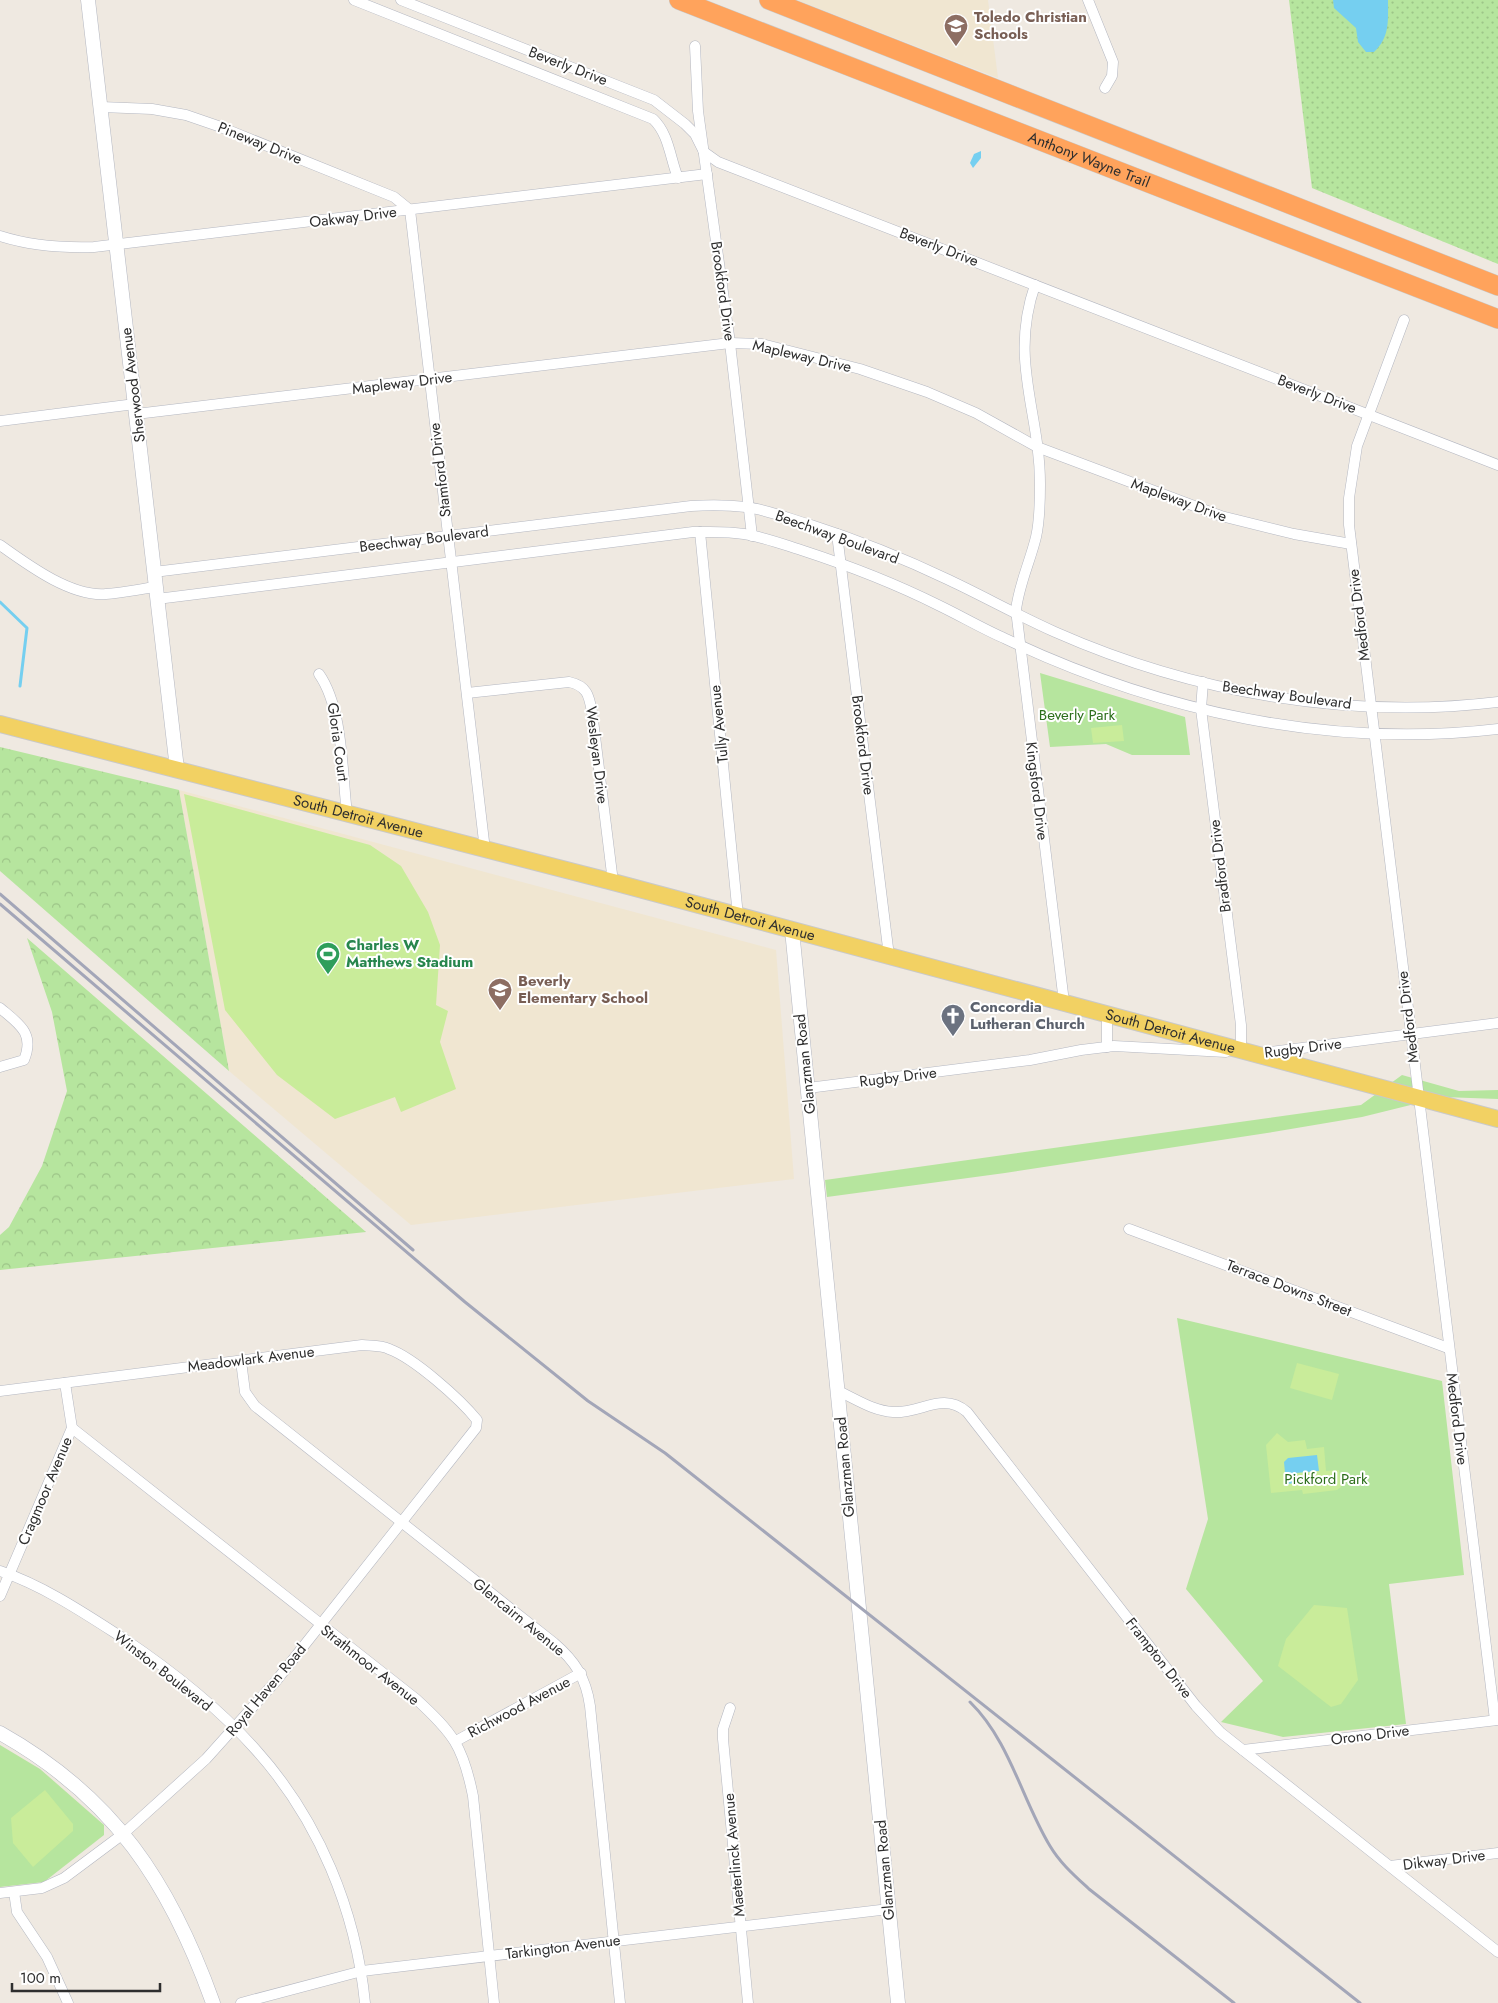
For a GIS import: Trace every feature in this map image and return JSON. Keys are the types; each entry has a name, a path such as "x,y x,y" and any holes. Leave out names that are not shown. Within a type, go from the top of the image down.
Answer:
{"highway":[{"name":"Anthony Wayne Trail","path":"679,0 1498,319"},
{"path":"769,0 1498,286"}],"main road":[{"name":"South Detroit Avenue","path":"0,724 612,882 1498,1119"}],"street":[{"name":"Sherwood Avenue","path":"88,0 177,769"},
{"name":"Beverly Drive","path":"354,0 653,119 661,126 665,135 678,178"},
{"name":"Beverly Drive","path":"401,0 654,100 695,134 704,152 718,162 1498,465"},
{"path":"1088,0 1113,62 1112,76 1106,88"},
{"name":"Brookford Drive","path":"695,46 698,111 730,343 752,536"},
{"name":"Pineway Drive","path":"100,108 168,111 210,123 394,197 410,210"},
{"name":"Oakway Drive","path":"0,236 50,247 116,245 707,174"},
{"name":"Stamford Drive","path":"410,210 485,850"},
{"name":"Kingsford Drive","path":"1035,285 1027,318 1024,350 1040,483 1036,537 1018,590 1016,615 1064,1002"},
{"name":"Medford Drive","path":"1404,320 1357,446 1349,498 1351,544 1448,1348 1497,1720"},
{"name":"Mapleway Drive","path":"0,421 430,380 730,343 762,344 860,369 926,392 976,413 1037,447 1221,516 1294,534 1351,544"},
{"name":"Beechway Boulevard","path":"154,572 691,506 748,508 837,534 948,580 1016,615 1102,651 1202,682 1267,696 1370,706 1436,707 1498,702"},
{"name":"Beechway Boulevard","path":"0,545 40,571 84,593 105,594 156,593 452,562 700,532 752,536 841,564 936,604 1019,645 1092,676 1201,709 1263,722 1374,733 1429,734 1498,729"},
{"name":"Tully Avenue","path":"700,532 738,916"},
{"name":"Brookford Drive","path":"837,534 889,956"},
{"name":"Gloria Court","path":"319,674 331,692 335,711 347,814"},
{"name":"Wesleyan Drive","path":"466,693 569,682 578,684 587,690 592,712 612,882"},
{"name":"Bradford Drive","path":"1202,682 1201,709 1241,1025 1241,1049"},
{"name":"Glanzman Road","path":"792,930 898,2003"},
{"path":"0,1008 28,1036 29,1050 24,1060 0,1067"},
{"path":"1107,1013 1107,1047"},
{"name":"Rugby Drive","path":"808,1088 1020,1061 1107,1047 1258,1054 1498,1023"},
{"name":"Terrace Downs Street","path":"1129,1229 1448,1348"},
{"name":"Meadowlark Avenue","path":"0,1391 362,1345 386,1347 400,1354 464,1404 477,1420"},
{"name":"Glencairn Avenue","path":"241,1361 245,1392 254,1406 554,1643 568,1656 581,1673 588,1694 620,2003"},
{"name":"Cragmoor Avenue","path":"0,1596 4,1573 72,1428 65,1383"},
{"name":"Frampton Drive","path":"838,1392 867,1406 891,1412 910,1412 946,1402 957,1404 967,1412 1196,1706 1220,1732 1498,1952"},
{"name":"Royal Haven Road","path":"0,1894 53,1884 123,1834 168,1795 235,1729 476,1428 477,1420"},
{"name":"Strathmoor Avenue","path":"72,1428 416,1699 444,1725 456,1741 468,1768 473,1796 494,2003"},
{"name":"Winston Boulevard","path":"4,1573 67,1604 144,1653 185,1684 235,1729 272,1769 307,1821 343,1896 362,1971 365,2003"},
{"name":"Richwood Avenue","path":"456,1741 581,1673"},
{"name":"Maeterlinck Avenue","path":"730,1708 723,1729 723,1739 748,2003"},
{"name":"Orono Drive","path":"1243,1750 1497,1720"},
{"path":"0,1733 57,1770 84,1792 123,1834 162,1888 186,1932 213,2003"},
{"name":"Dikway Drive","path":"1390,1866 1498,1853"},
{"path":"14,1892 17,1912 47,1957 68,2003"},
{"name":"Tarkington Avenue","path":"241,2003 362,1971 889,1909"}],"shaded area":[{"name":"Toledo Christian Schools","path":"797,0 988,0 998,78"},
{"name":"Beverly Elementary School","path":"179,790 776,950 794,1179 411,1225 229,1071"}],"green space":[{"path":"1289,0 1498,0 1498,264 1312,188"},
{"name":"Beverly Park","path":"1040,673 1185,717 1190,755 1132,755 1106,744 1050,747"},
{"path":"1122,725 1124,741 1093,743 1091,728"},
{"path":"0,747 179,790 229,1071 0,871"},
{"name":"Charles W Matthews Stadium","path":"184,794 370,845 401,866 428,912 440,945 436,1005 448,1011 440,1042 456,1089 401,1112 395,1097 335,1119 277,1075 225,1010"},
{"path":"27,938 366,1232 0,1270 0,1235 9,1227 42,1166 67,1091 52,1012"},
{"path":"1402,1075 1459,1091 1498,1090 1498,1099 1443,1097 1362,1117 1267,1133 1005,1173 827,1197 825,1180 1361,1105"},
{"name":"Pickford Park","path":"1177,1318 1442,1381 1464,1575 1389,1584 1406,1724 1283,1737 1221,1722 1263,1681 1186,1589 1208,1519"},
{"path":"1297,1363 1339,1374 1332,1400 1290,1388"},
{"path":"1277,1433 1288,1442 1305,1440 1307,1449 1324,1447 1326,1471 1339,1470 1341,1487 1337,1490 1303,1494 1302,1490 1271,1493 1266,1445"},
{"path":"1314,1605 1347,1608 1358,1680 1341,1704 1331,1707 1278,1666 1286,1639"},
{"path":"0,1745 40,1769 104,1825 104,1835 44,1882 0,1887"},
{"path":"45,1790 73,1824 73,1831 33,1867 13,1843 11,1818"}],"water":[{"path":"1333,0 1388,0 1387,28 1383,41 1374,52 1366,52 1358,42 1356,28 1334,8"},
{"path":"981,151 981,158 973,168 970,163 974,154"},
{"path":"1317,1455 1319,1471 1296,1473 1297,1483 1286,1484 1284,1462 1288,1458"}],"waterway":[{"path":"0,602 27,628 20,686"}],"railway":[{"path":"0,894 413,1250"},
{"path":"0,904 465,1302 588,1401 665,1453 1360,2003"},
{"path":"970,1702 984,1717 1006,1753 1040,1828 1063,1864 1089,1889 1234,2003"}],"place":[{"name":"Toledo Christian Schools","path":"956,47"},
{"name":"Charles W Matthews Stadium","path":"328,975"},
{"name":"Beverly Elementary School","path":"500,1011"},
{"name":"Concordia Lutheran Church","path":"953,1037"}]}
